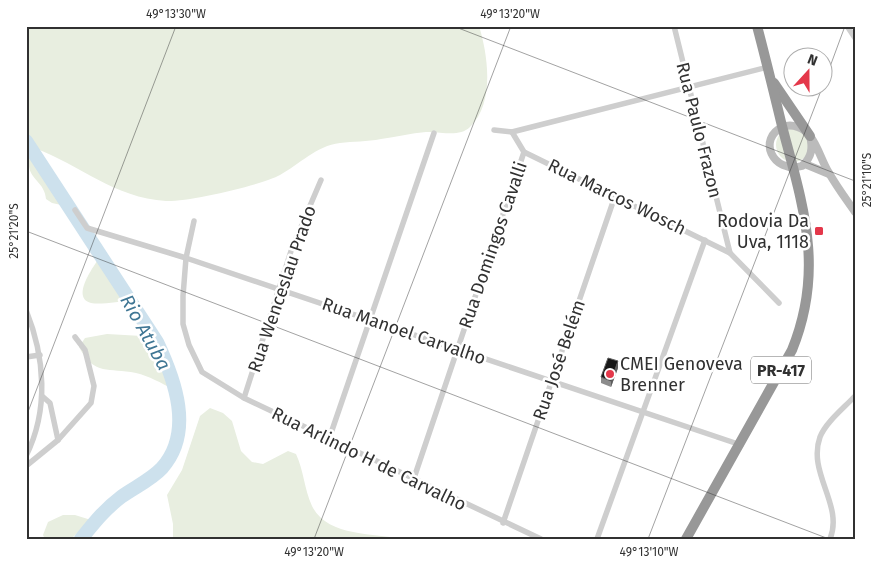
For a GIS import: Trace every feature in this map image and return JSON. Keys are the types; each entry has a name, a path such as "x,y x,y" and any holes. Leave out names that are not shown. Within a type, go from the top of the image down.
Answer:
{"highway":[{"path":"757,26 782,127 800,166"},
{"path":"769,72 810,136"},
{"name":"PR-417","path":"686,539 792,350 802,324 810,273 806,225 798,183 800,166"}],"main road":[{"path":"830,174 800,166 779,165 771,155 770,142 777,131 782,127 797,126 810,136 830,174 855,212"},
{"path":"800,166 812,149 810,136"}],"street":[{"name":"Rua Paulo Frazon","path":"674,26 730,253"},
{"path":"847,26 855,38"},
{"path":"494,130 512,132 688,86 769,72"},
{"path":"512,132 524,152"},
{"path":"329,439 434,133"},
{"name":"Rua Marcos Wosch","path":"524,152 730,253"},
{"name":"Rua Domingos Cavalli","path":"413,480 524,152"},
{"name":"Rua Wenceslau Prado","path":"244,398 281,289 292,248 321,180"},
{"name":"Rua José Belém","path":"503,523 615,196"},
{"name":"Rua Manoel Carvalho","path":"75,210 87,228 281,289 740,445"},
{"path":"186,258 194,221"},
{"path":"597,539 705,240"},
{"path":"730,253 779,303"},
{"name":"Rua Arlindo H de Carvalho","path":"186,258 183,324 189,345 202,372 244,398 503,523 541,539"},
{"path":"26,310 40,355 42,396 34,441 26,456"},
{"path":"26,466 58,440 88,408 94,392 85,350 75,337"},
{"path":"26,357 40,355"},
{"path":"42,396 50,403 58,440"},
{"path":"830,539 834,520 818,471 820,438 855,396"}],"shaded area":[{"path":"26,26 479,26 487,64 486,92 478,117 466,130 455,133 420,133 331,145 271,179 224,192 176,201 147,199 130,194 98,180 51,155 34,148 29,151 31,157 66,206 52,203 46,199 43,189 32,174 29,166"},
{"path":"793,128 805,133 810,145 805,157 793,162 781,157 776,145 781,133"},
{"path":"101,255 131,301 91,303 85,300 83,288"},
{"path":"149,327 163,352 173,389 141,374 97,367 91,363 79,347 85,338 107,334 142,336"},
{"path":"210,408 223,413 232,421 241,451 252,462 263,464 288,451 296,454 312,506 319,516 328,523 352,532 403,539 173,539 173,524 167,495 182,470 200,416"},
{"path":"63,515 75,515 91,520 71,539 45,539 43,535 48,522"}],"building":[{"path":"608,358 618,361 611,381 601,377"}],"waterway":[{"name":"Rio Atuba","path":"26,141 157,342 170,373 178,406 177,438 172,454 162,468 115,502 100,516 81,539"}],"place":[{"name":"Rodovia Da Uva, 1118","path":"819,231"},
{"name":"CMEI Genoveva Brenner","path":"610,374"}]}
